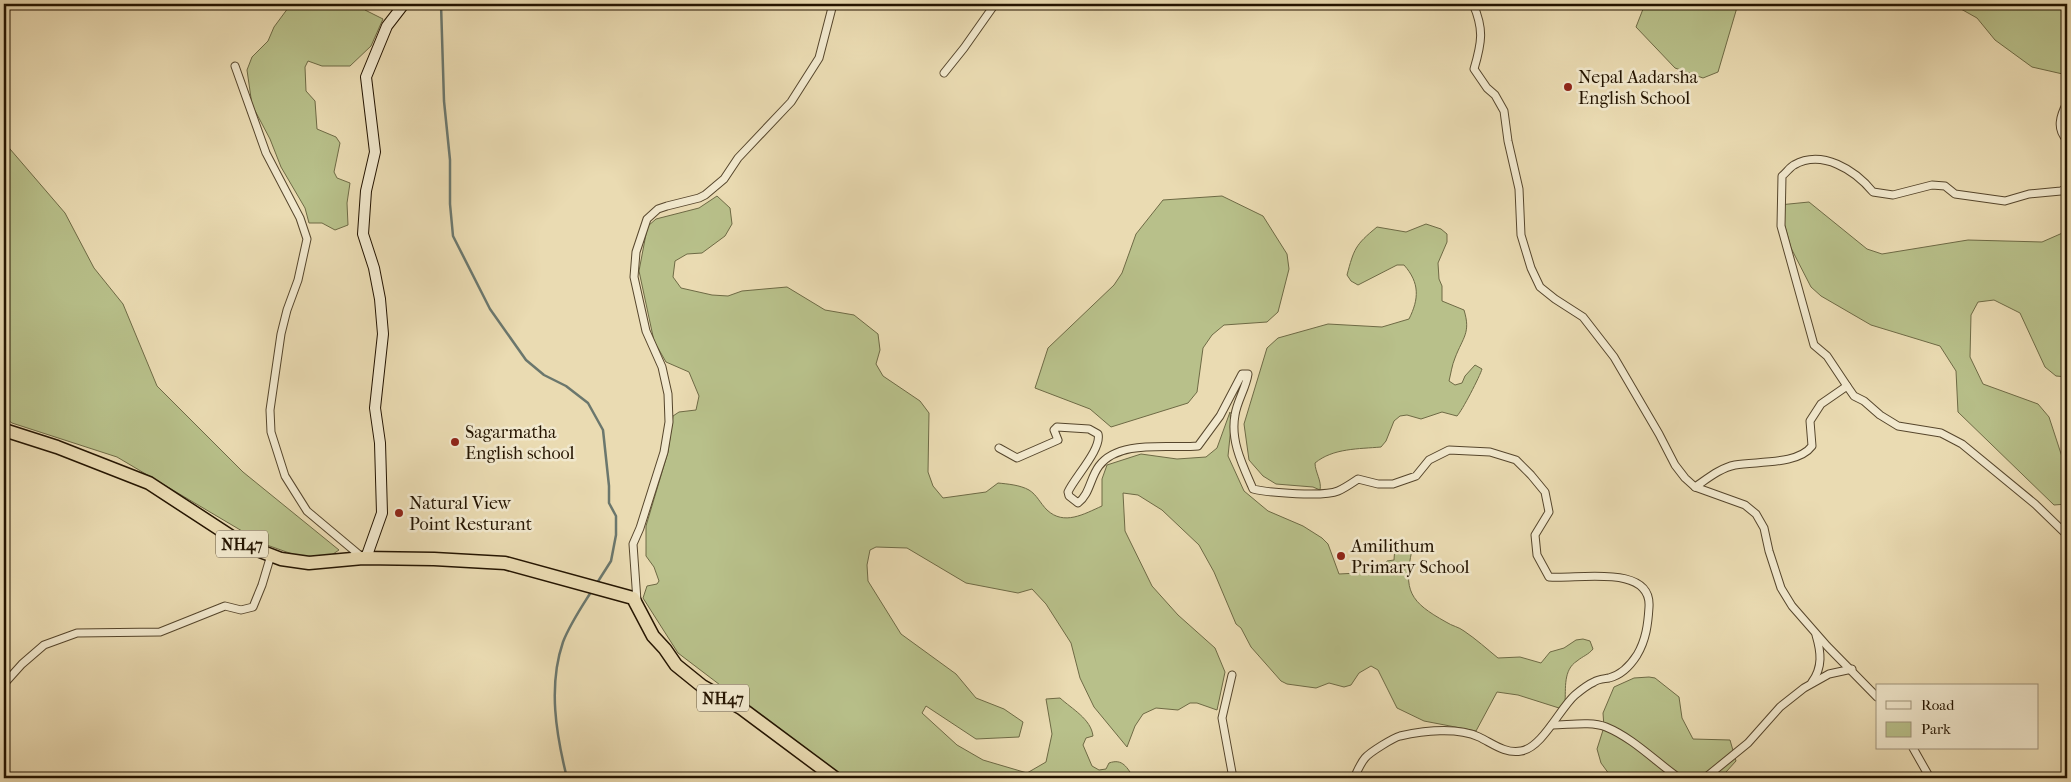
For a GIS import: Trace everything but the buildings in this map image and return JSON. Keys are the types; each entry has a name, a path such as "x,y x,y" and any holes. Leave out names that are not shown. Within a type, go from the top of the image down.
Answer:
{"highway":[{"name":"NH47","path":"4,430 57,447 149,483 244,545 281,559 309,563 364,558 434,559 505,564 635,602 653,636 676,665 702,686 741,708 835,778"}],"street":[{"path":"235,66 266,154 300,218 306,239 298,280 281,334 270,410 271,432 285,476 307,511 364,558 382,513 380,443 375,408 383,334 380,299 374,268 363,234 366,191 375,152 366,77 387,26 404,4"},
{"path":"635,602 632,544 640,528 664,452 669,422 668,394 662,367 646,330 634,277 636,252 647,219 658,209 705,195 724,179 738,158 791,102 819,58 833,4"},
{"path":"944,73 964,48 994,4"},
{"path":"1472,4 1479,18 1482,36 1474,69 1487,88 1496,95 1504,111 1508,142 1520,189 1521,235 1531,268 1540,287 1583,317 1614,357 1659,434 1674,465 1695,488 1746,504 1756,514 1764,528 1768,552 1781,588 1792,606 1815,633 1876,696"},
{"path":"2067,103 2059,123 2062,134 2067,140"},
{"path":"2067,188 2061,191 2029,194 2005,201 1955,194 1945,186 1932,185 1894,195 1873,192 1865,182 1841,165 1818,158 1793,165 1782,176 1781,226 1814,345 1827,356 1854,396 1864,401 1880,415 1898,426 1941,433 1962,444 2035,504 2067,535"},
{"path":"999,448 1017,458 1058,440 1054,430 1057,427 1089,429 1098,434 1099,439 1096,448 1068,492 1069,496 1078,503 1086,497 1093,476 1100,465 1108,458 1142,447 1198,446 1220,416 1242,374 1248,374 1247,382 1234,416 1238,452 1253,489 1267,492 1316,494 1337,492 1358,479 1378,484 1393,484 1416,476 1429,460 1449,450 1490,452 1516,460 1545,492 1549,512 1534,535 1537,555 1549,577 1564,579 1596,576 1632,580 1645,589 1649,602 1647,630 1637,654 1623,672 1595,681 1574,696 1552,725 1533,745 1523,751 1513,752 1494,746 1478,737 1451,730 1398,736 1366,758 1354,778"},
{"path":"1695,488 1713,474 1734,465 1796,457 1808,452 1812,446 1810,421 1821,404 1834,393 1847,386"},
{"path":"4,684 22,664 44,645 77,634 160,632 225,606 241,610 253,607 271,555"},
{"path":"1811,684 1820,666 1820,650 1815,633"},
{"path":"1706,778 1748,743 1780,707 1811,684 1829,674 1852,670"},
{"path":"1232,675 1222,718 1233,778"},
{"path":"1552,725 1593,724 1606,727 1680,778"},
{"path":"1914,750 1930,778"}],"green space":[{"path":"291,4 364,4 365,10 383,19 371,46 350,66 322,66 308,61 305,67 306,91 315,101 317,129 336,137 340,143 334,172 337,178 350,183 347,203 348,225 335,230 322,223 309,223 305,208 281,167 270,139 252,105 247,70 252,57 268,41 274,27"},
{"path":"1645,4 1738,4 1718,72 1703,78 1675,68 1636,27"},
{"path":"1952,4 2067,4 2067,75 2032,67 1995,40 1977,18"},
{"path":"4,142 65,213 94,268 123,304 157,386 243,472 339,550 327,558 298,556 264,544 117,457 12,423 4,417"},
{"path":"717,196 730,208 732,224 725,236 702,253 687,254 675,261 673,277 681,288 712,295 728,296 742,291 787,287 825,310 854,315 878,334 880,350 876,364 883,376 920,401 929,413 928,472 933,486 943,498 986,492 998,483 1029,490 1054,515 1067,518 1081,515 1102,506 1102,479 1107,465 1141,454 1177,459 1206,457 1217,448 1230,412 1231,427 1228,456 1244,491 1268,511 1303,526 1322,538 1328,544 1339,574 1377,572 1387,561 1394,560 1395,546 1400,542 1407,544 1412,550 1408,576 1409,586 1417,601 1434,615 1468,634 1498,658 1520,657 1541,663 1550,652 1564,648 1576,640 1590,641 1593,649 1569,669 1565,703 1559,708 1518,695 1497,692 1476,731 1424,721 1397,708 1378,670 1371,666 1359,673 1351,685 1344,687 1329,683 1316,688 1287,684 1281,681 1251,647 1241,628 1236,624 1214,572 1199,545 1162,510 1138,495 1123,493 1125,531 1152,586 1178,615 1215,648 1225,672 1217,710 1197,703 1190,703 1178,710 1156,708 1143,714 1135,726 1127,747 1094,707 1080,678 1071,643 1046,604 1032,589 1018,593 966,583 907,548 876,547 870,550 867,565 868,581 901,634 956,674 976,698 1004,709 1023,722 1019,737 976,739 926,706 922,713 957,745 983,760 1027,773 1046,762 1052,734 1046,699 1060,698 1085,719 1092,730 1093,736 1086,738 1083,745 1092,766 1099,770 1106,769 1109,763 1118,762 1124,765 1134,778 845,778 678,653 643,598 647,586 657,584 659,581 654,567 646,556 646,526 668,452 673,416 679,412 696,410 699,396 689,372 666,362 654,341 639,271 648,226 656,219 699,208"},
{"path":"1222,196 1263,216 1287,254 1289,269 1278,312 1267,322 1224,325 1212,335 1203,348 1197,392 1188,403 1111,427 1090,409 1035,388 1048,348 1114,285 1122,273 1136,234 1163,200"},
{"path":"1809,202 1867,249 1882,254 1968,240 2042,242 2067,231 2067,377 2056,376 2045,367 2020,313 1994,300 1978,302 1971,315 1970,357 1983,384 2038,404 2049,417 2067,472 2067,504 2054,505 1958,412 1956,371 1940,346 1871,325 1821,296 1811,287 1791,248 1779,205"},
{"path":"1426,224 1441,229 1447,234 1447,242 1438,263 1439,279 1442,286 1442,301 1464,310 1467,324 1449,381 1455,385 1462,383 1465,376 1475,365 1482,369 1463,408 1457,416 1442,412 1421,419 1407,415 1400,416 1394,421 1386,441 1381,447 1346,450 1322,458 1315,463 1320,490 1313,487 1276,484 1263,476 1249,460 1244,424 1267,348 1278,338 1328,324 1382,327 1409,319 1415,305 1416,291 1413,278 1404,265 1397,265 1358,285 1351,281 1347,275 1356,248 1377,227 1406,232"},
{"path":"1634,678 1655,678 1679,697 1682,718 1693,739 1730,740 1736,761 1726,772 1731,778 1612,778 1601,763 1597,749 1604,727 1603,713 1614,687"}],"waterway":[{"path":"441,4 444,101 450,160 450,204 453,236 490,309 526,360 544,375 566,386 588,403 603,430 609,503 616,516 616,535 611,561 597,583"},
{"path":"567,778 555,710 558,659 566,635 591,592"}],"place":[{"name":"Nepal Aadarsha English School","path":"1568,87"},
{"name":"Sagarmatha English school","path":"455,442"},
{"name":"Natural View Point Resturant","path":"399,513"},
{"name":"Amilithum Primary School","path":"1341,556"}]}
